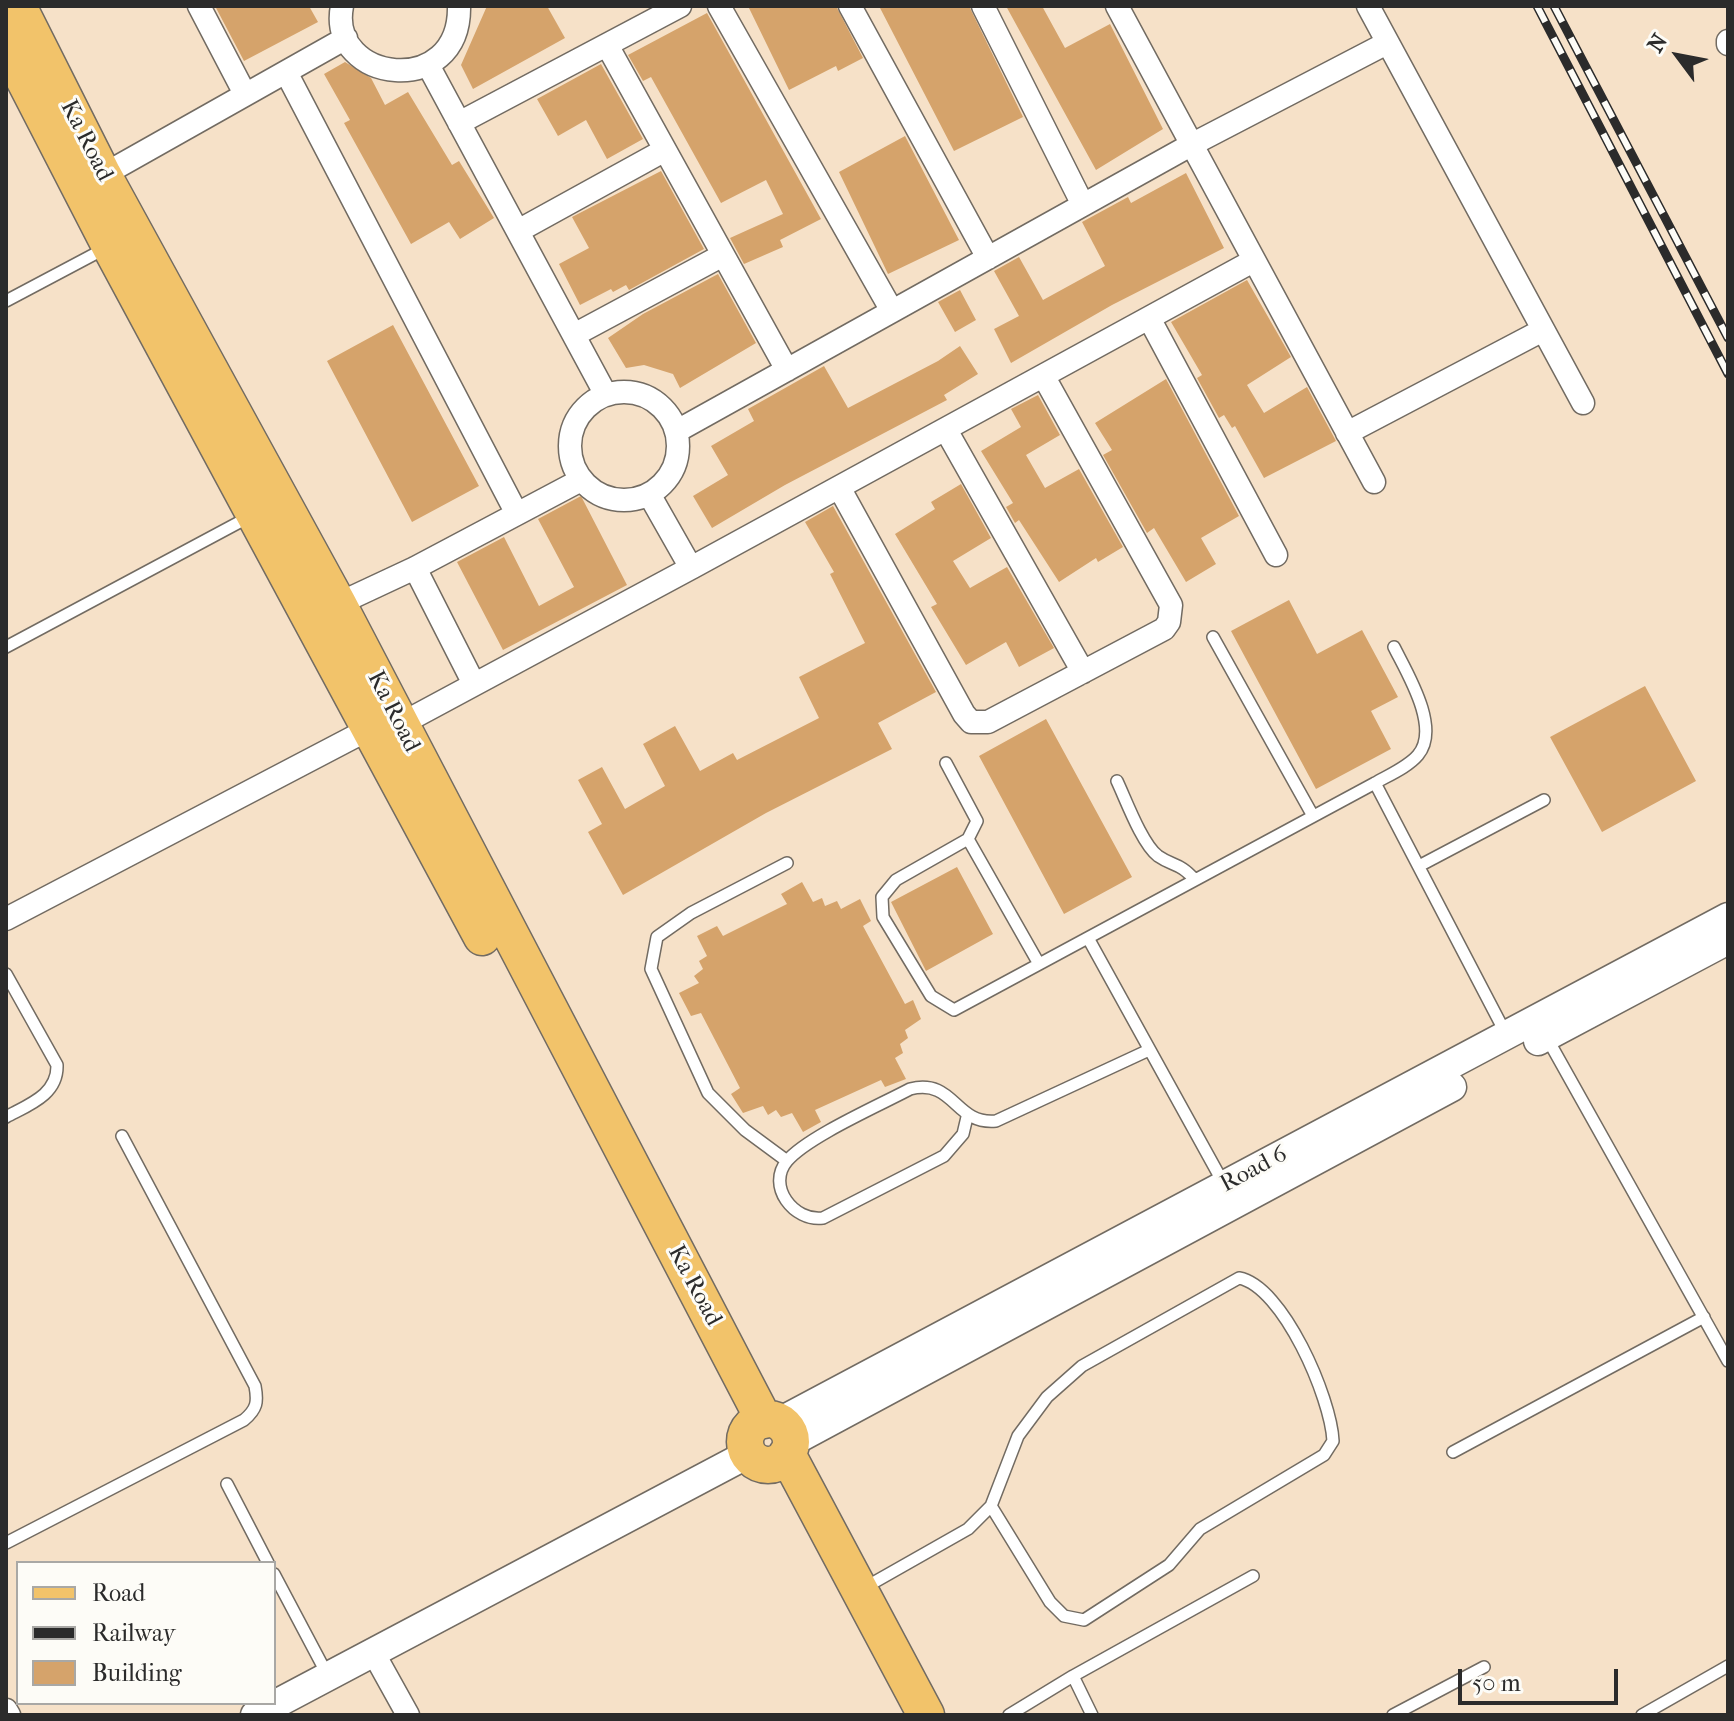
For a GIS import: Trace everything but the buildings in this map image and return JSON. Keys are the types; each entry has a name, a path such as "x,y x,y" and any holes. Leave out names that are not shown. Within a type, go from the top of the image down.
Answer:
{"main road":[{"name":"Ka Road","path":"18,6 103,175 338,604 385,726"},
{"name":"Ka Road","path":"6,44 110,246 255,514 385,726 769,1442 899,1715"},
{"name":"Ka Road","path":"769,1442 860,1590 926,1715"}],"street":[{"path":"199,6 245,94"},
{"path":"342,6 346,38 363,59 378,68 412,71 428,65 443,54 454,38 459,6"},
{"path":"459,123 680,6"},
{"path":"719,6 892,311"},
{"path":"850,6 988,258"},
{"path":"983,6 1083,205"},
{"path":"1117,6 1189,146 1374,482"},
{"path":"1368,6 1583,403"},
{"path":"103,175 346,38"},
{"path":"677,431 1189,146 1387,43"},
{"path":"607,45 787,370"},
{"path":"428,65 606,395"},
{"path":"286,72 517,514"},
{"path":"518,231 665,150"},
{"path":"574,335 723,255"},
{"path":"6,919 385,726 474,684 840,489 1253,261"},
{"path":"1149,318 1276,555"},
{"path":"1347,433 1543,330"},
{"path":"840,489 971,722 988,722 1164,629 1169,622 1171,605 1044,377"},
{"path":"624,392 641,394 669,415 677,431 676,463 669,477 649,494 627,501 610,499 581,480 570,448 572,431 591,403 606,395 624,392"},
{"path":"946,430 1083,672"},
{"path":"338,604 415,568 581,480"},
{"path":"649,494 691,568"},
{"path":"415,568 474,684"},
{"name":"Road 6","path":"1230,1195 1507,1036 1542,1029 1728,917"},
{"name":"Road 6","path":"276,1704 1542,1029 1728,940"},
{"path":"373,1652 408,1715"},
{"name":"Road 6","path":"255,1715 274,1705"},
{"path":"6,1710 9,1715"}],"lane":[{"path":"6,301 110,246"},
{"path":"6,647 255,514"},
{"path":"1213,637 1313,816"},
{"path":"946,763 977,821 968,839 896,880 882,897 883,917 931,996 954,1010 1375,783 1420,754 1427,736 1422,706 1394,647"},
{"path":"1117,781 1149,847 1159,856 1181,865 1195,880"},
{"path":"1375,783 1507,1036"},
{"path":"1419,866 1544,800"},
{"path":"968,839 1039,964"},
{"path":"787,863 691,913 657,937 651,969 708,1093 745,1130 787,1161"},
{"path":"1088,938 1230,1195"},
{"path":"6,974 57,1065 57,1077 40,1098 6,1117"},
{"path":"1542,1029 1728,1361"},
{"path":"967,1117 963,1134 944,1156 823,1218 802,1218 793,1210 780,1187 780,1172 787,1161 823,1137 910,1089 924,1085 949,1095 967,1117 984,1122 1010,1116 1149,1050"},
{"path":"6,1543 244,1420 254,1411 258,1401 255,1386 122,1136"},
{"path":"860,1590 968,1529 991,1506 1018,1436 1047,1397 1082,1366 1239,1278 1253,1280 1269,1295 1327,1399 1333,1441 1324,1455 1200,1529 1169,1565 1084,1620 1064,1616 1050,1602 991,1506"},
{"path":"1453,1452 1704,1317"},
{"path":"227,1484 267,1561"},
{"path":"1009,1715 1253,1576"},
{"path":"276,1578 328,1676"},
{"path":"1642,1715 1728,1666"},
{"path":"1393,1715 1484,1667"},
{"path":"1073,1676 1092,1715"}],"railway":[{"path":"1537,6 1728,374"},
{"path":"1554,6 1728,338"}]}
